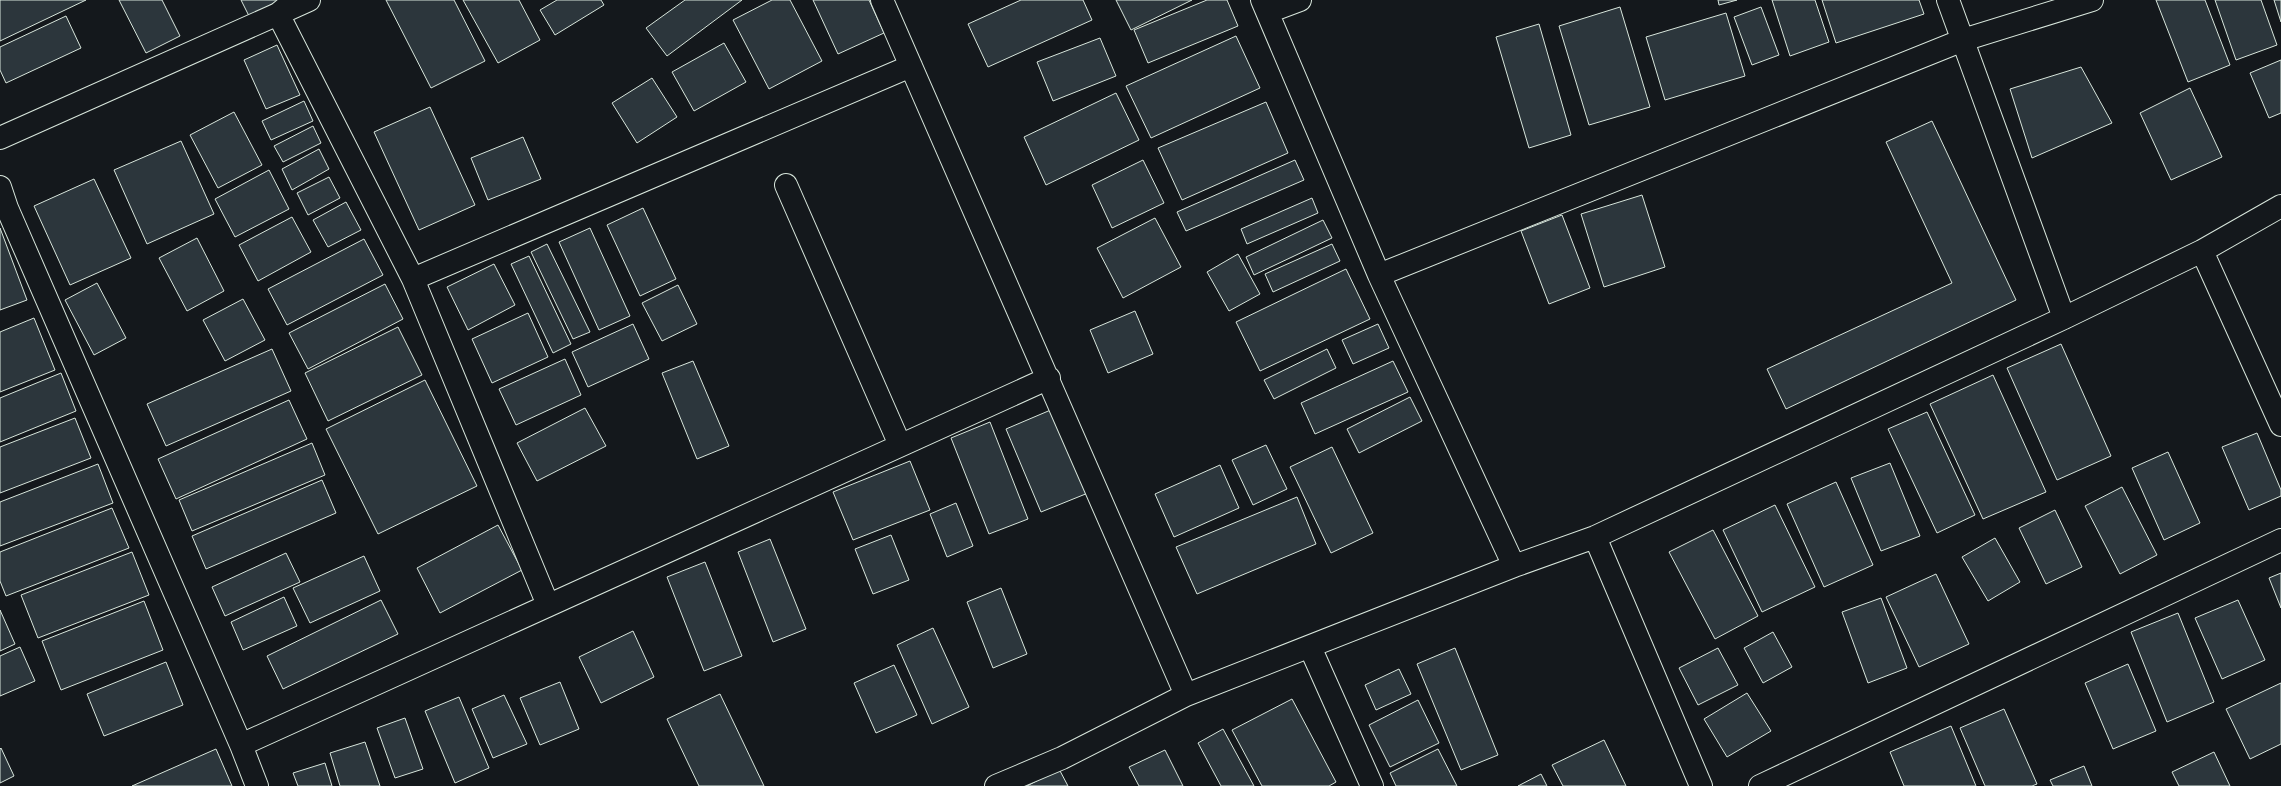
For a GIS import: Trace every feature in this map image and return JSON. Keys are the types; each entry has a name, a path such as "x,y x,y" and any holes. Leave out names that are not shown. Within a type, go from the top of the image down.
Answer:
{"street":[{"path":"278,14 294,0"},
{"path":"0,138 309,0"},
{"path":"882,0 1049,378 1186,695"},
{"path":"1300,0 1265,6 1379,275 1514,566"},
{"path":"1948,0 2064,318"},
{"path":"1379,275 1963,40 2092,0"},
{"path":"278,14 413,279 548,605"},
{"path":"413,279 911,66"},
{"path":"786,185 900,445"},
{"path":"0,187 4,209 241,744 257,786"},
{"path":"996,786 1062,758 1186,695 1514,566 1595,537 2064,318 2202,251 2281,206"},
{"path":"2202,251 2281,426"},
{"path":"241,744 1049,378"},
{"path":"1595,537 1701,786"},
{"path":"1760,786 2281,540"},
{"path":"1310,647 1372,786"}],"building":[{"path":"0,0 86,0 0,41"},
{"path":"119,0 162,0 180,36 146,53"},
{"path":"241,0 280,0 249,16"},
{"path":"386,0 454,0 485,61 431,88"},
{"path":"463,0 519,0 540,40 498,63"},
{"path":"557,0 601,0 604,5 555,35 540,10"},
{"path":"685,0 742,0 667,56 646,28"},
{"path":"772,0 790,0 822,61 769,89 733,20"},
{"path":"813,0 869,0 884,33 838,54"},
{"path":"1021,0 1083,0 1092,20 988,67 968,24"},
{"path":"1116,0 1192,0 1131,30"},
{"path":"1207,0 1227,0 1238,26 1148,63 1134,30"},
{"path":"1718,0 1737,0 1719,5"},
{"path":"1772,0 1815,0 1829,42 1790,56"},
{"path":"1822,0 1919,0 1924,14 1836,43"},
{"path":"2156,0 2205,0 2230,65 2188,82"},
{"path":"2215,0 2261,0 2277,45 2236,60"},
{"path":"2274,0 2281,0 2281,22"},
{"path":"1620,7 1650,107 1589,125 1559,26"},
{"path":"1761,7 1779,55 1752,65 1734,17"},
{"path":"1726,13 1745,76 1665,100 1646,37"},
{"path":"66,16 81,48 6,83 0,70 0,47"},
{"path":"1539,24 1571,135 1529,148 1496,37"},
{"path":"1236,36 1260,88 1151,138 1126,86"},
{"path":"1100,38 1116,76 1053,101 1037,62"},
{"path":"724,43 746,82 694,111 672,72"},
{"path":"277,45 300,95 266,109 244,60"},
{"path":"2281,60 2281,113 2269,118 2250,73"},
{"path":"2081,67 2112,123 2032,158 2010,89"},
{"path":"652,78 677,117 637,143 612,103"},
{"path":"2190,88 2222,157 2171,180 2140,113"},
{"path":"1116,93 1139,140 1046,185 1024,137"},
{"path":"304,101 313,121 271,140 262,121"},
{"path":"1266,102 1288,153 1182,200 1158,148"},
{"path":"430,107 475,205 419,230 374,132"},
{"path":"234,112 262,165 218,188 190,135"},
{"path":"1932,121 2016,300 1786,409 1767,369 1952,283 1886,142"},
{"path":"313,126 321,143 283,162 274,146"},
{"path":"523,137 541,179 488,200 471,158"},
{"path":"181,141 214,214 147,244 114,170"},
{"path":"319,149 329,169 292,190 282,169"},
{"path":"1143,160 1164,203 1112,228 1092,185"},
{"path":"1295,160 1304,180 1186,231 1177,212"},
{"path":"269,170 289,209 235,237 215,199"},
{"path":"329,177 340,198 308,215 297,193"},
{"path":"94,179 131,258 70,285 34,206"},
{"path":"1642,195 1665,267 1604,287 1581,214"},
{"path":"1312,198 1318,213 1247,244 1241,229"},
{"path":"346,202 361,230 328,247 313,220"},
{"path":"643,208 676,279 640,296 607,225"},
{"path":"1562,215 1590,288 1549,304 1521,231"},
{"path":"292,217 311,252 258,281 239,245"},
{"path":"1155,218 1181,267 1123,298 1097,248"},
{"path":"1323,220 1332,238 1254,275 1246,257"},
{"path":"0,228 27,300 0,310"},
{"path":"590,228 630,316 599,330 559,242"},
{"path":"197,238 224,291 187,311 159,258"},
{"path":"364,239 383,275 287,325 268,289"},
{"path":"547,244 590,332 573,339 531,252"},
{"path":"1332,244 1340,261 1273,292 1265,274"},
{"path":"1238,254 1260,294 1229,311 1207,272"},
{"path":"529,256 571,344 553,353 511,264"},
{"path":"494,264 515,305 468,330 447,287"},
{"path":"1346,269 1370,319 1260,371 1236,322"},
{"path":"97,283 126,338 94,355 65,300"},
{"path":"385,284 403,319 308,369 289,333"},
{"path":"678,285 697,324 662,341 642,303"},
{"path":"243,299 265,340 225,361 203,320"},
{"path":"1135,311 1153,354 1108,373 1090,330"},
{"path":"528,313 548,357 492,383 472,339"},
{"path":"34,318 55,370 0,392 0,332"},
{"path":"633,324 649,359 588,387 572,352"},
{"path":"1378,324 1389,348 1353,364 1342,340"},
{"path":"398,327 422,375 328,421 305,373"},
{"path":"2061,344 2111,456 2057,480 2007,368"},
{"path":"272,349 291,391 166,446 147,404"},
{"path":"1327,349 1336,368 1274,399 1264,380"},
{"path":"565,359 581,395 516,425 499,389"},
{"path":"693,361 729,446 697,459 662,373"},
{"path":"1393,361 1408,392 1315,434 1301,403"},
{"path":"61,373 76,411 0,442 0,398"},
{"path":"1993,375 2046,492 1983,519 1930,404"},
{"path":"425,380 477,486 378,534 326,429"},
{"path":"1410,397 1422,421 1359,453 1347,429"},
{"path":"289,400 307,439 176,499 158,459"},
{"path":"585,408 606,446 537,481 517,443"},
{"path":"1053,409 1088,493 1041,512 1006,429"},
{"path":"1927,412 1975,515 1937,533 1888,429"},
{"path":"75,418 91,458 0,493 0,447"},
{"path":"990,422 1028,519 989,534 951,438"},
{"path":"2257,433 2281,490 2281,496 2249,510 2222,447"},
{"path":"312,443 325,475 192,531 179,500"},
{"path":"1266,445 1287,489 1253,505 1232,460"},
{"path":"1332,447 1373,533 1331,553 1290,467"},
{"path":"2168,452 2200,523 2164,540 2132,468"},
{"path":"910,461 930,510 853,540 833,492"},
{"path":"1890,463 1920,536 1881,551 1851,478"},
{"path":"98,464 113,503 0,546 0,502"},
{"path":"1220,465 1239,508 1174,537 1155,494"},
{"path":"322,480 336,513 206,569 192,536"},
{"path":"1836,482 1873,565 1824,587 1787,504"},
{"path":"2122,487 2157,555 2120,574 2085,506"},
{"path":"1297,497 1316,544 1197,594 1176,547"},
{"path":"956,503 973,546 947,557 930,514"},
{"path":"1775,505 1815,587 1762,612 1723,530"},
{"path":"112,508 129,548 6,596 0,581 0,552"},
{"path":"2055,510 2082,567 2046,584 2019,528"},
{"path":"498,525 522,570 440,613 417,568"},
{"path":"1713,530 1758,616 1715,639 1669,552"},
{"path":"891,535 909,580 873,594 855,549"},
{"path":"1995,538 2020,582 1988,601 1962,557"},
{"path":"770,539 806,629 773,642 738,552"},
{"path":"132,552 149,595 38,638 21,595"},
{"path":"286,553 300,582 225,616 212,587"},
{"path":"364,556 380,591 310,623 293,588"},
{"path":"705,562 742,656 704,671 667,577"},
{"path":"2281,573 2281,608 2269,578"},
{"path":"1936,574 1969,644 1919,667 1886,597"},
{"path":"1001,588 1027,654 993,668 967,602"},
{"path":"284,597 297,626 243,650 231,622"},
{"path":"1881,598 1907,668 1868,683 1842,612"},
{"path":"381,600 398,634 283,689 267,656"},
{"path":"2238,600 2265,660 2222,679 2195,618"},
{"path":"144,601 163,650 61,690 42,641"},
{"path":"0,610 15,644 0,651"},
{"path":"2178,613 2214,702 2167,722 2131,632"},
{"path":"933,628 969,707 932,724 897,645"},
{"path":"633,631 654,677 601,703 579,657"},
{"path":"1773,632 1792,667 1763,683 1744,648"},
{"path":"20,647 35,681 0,696 0,656"},
{"path":"1455,648 1498,755 1461,770 1417,664"},
{"path":"1718,648 1738,685 1698,705 1679,668"},
{"path":"166,662 183,705 104,736 87,694"},
{"path":"2128,664 2156,731 2113,749 2085,683"},
{"path":"894,665 917,715 876,733 854,683"},
{"path":"1399,669 1411,694 1376,710 1365,685"},
{"path":"560,682 579,729 540,745 520,698"},
{"path":"2281,683 2281,744 2250,759 2226,709"},
{"path":"1747,693 1771,731 1727,757 1704,719"},
{"path":"720,694 764,786 699,786 667,719"},
{"path":"504,695 527,744 493,758 472,709"},
{"path":"459,697 489,768 455,783 425,711"},
{"path":"1292,699 1336,782 1329,786 1262,786 1232,730"},
{"path":"1418,700 1439,743 1390,767 1369,725"},
{"path":"2004,709 2037,784 2032,786 1985,786 1960,728"},
{"path":"405,718 423,769 395,778 377,728"},
{"path":"1951,726 1976,786 1904,786 1890,752"},
{"path":"1223,729 1254,786 1221,786 1198,743"},
{"path":"1604,740 1626,786 1563,786 1552,765"},
{"path":"365,742 380,786 340,786 330,753"},
{"path":"1,748 14,776 0,783 0,749"},
{"path":"216,749 232,786 132,786"},
{"path":"1438,749 1457,786 1396,786 1390,773"},
{"path":"1165,750 1183,786 1139,786 1129,767"},
{"path":"2214,752 2230,786 2179,786 2172,772"},
{"path":"325,763 332,786 298,786 293,773"},
{"path":"2084,766 2092,786 2053,786 2050,780"},
{"path":"1059,769 1068,786 1027,786"},
{"path":"1541,774 1547,786 1518,786"}]}
